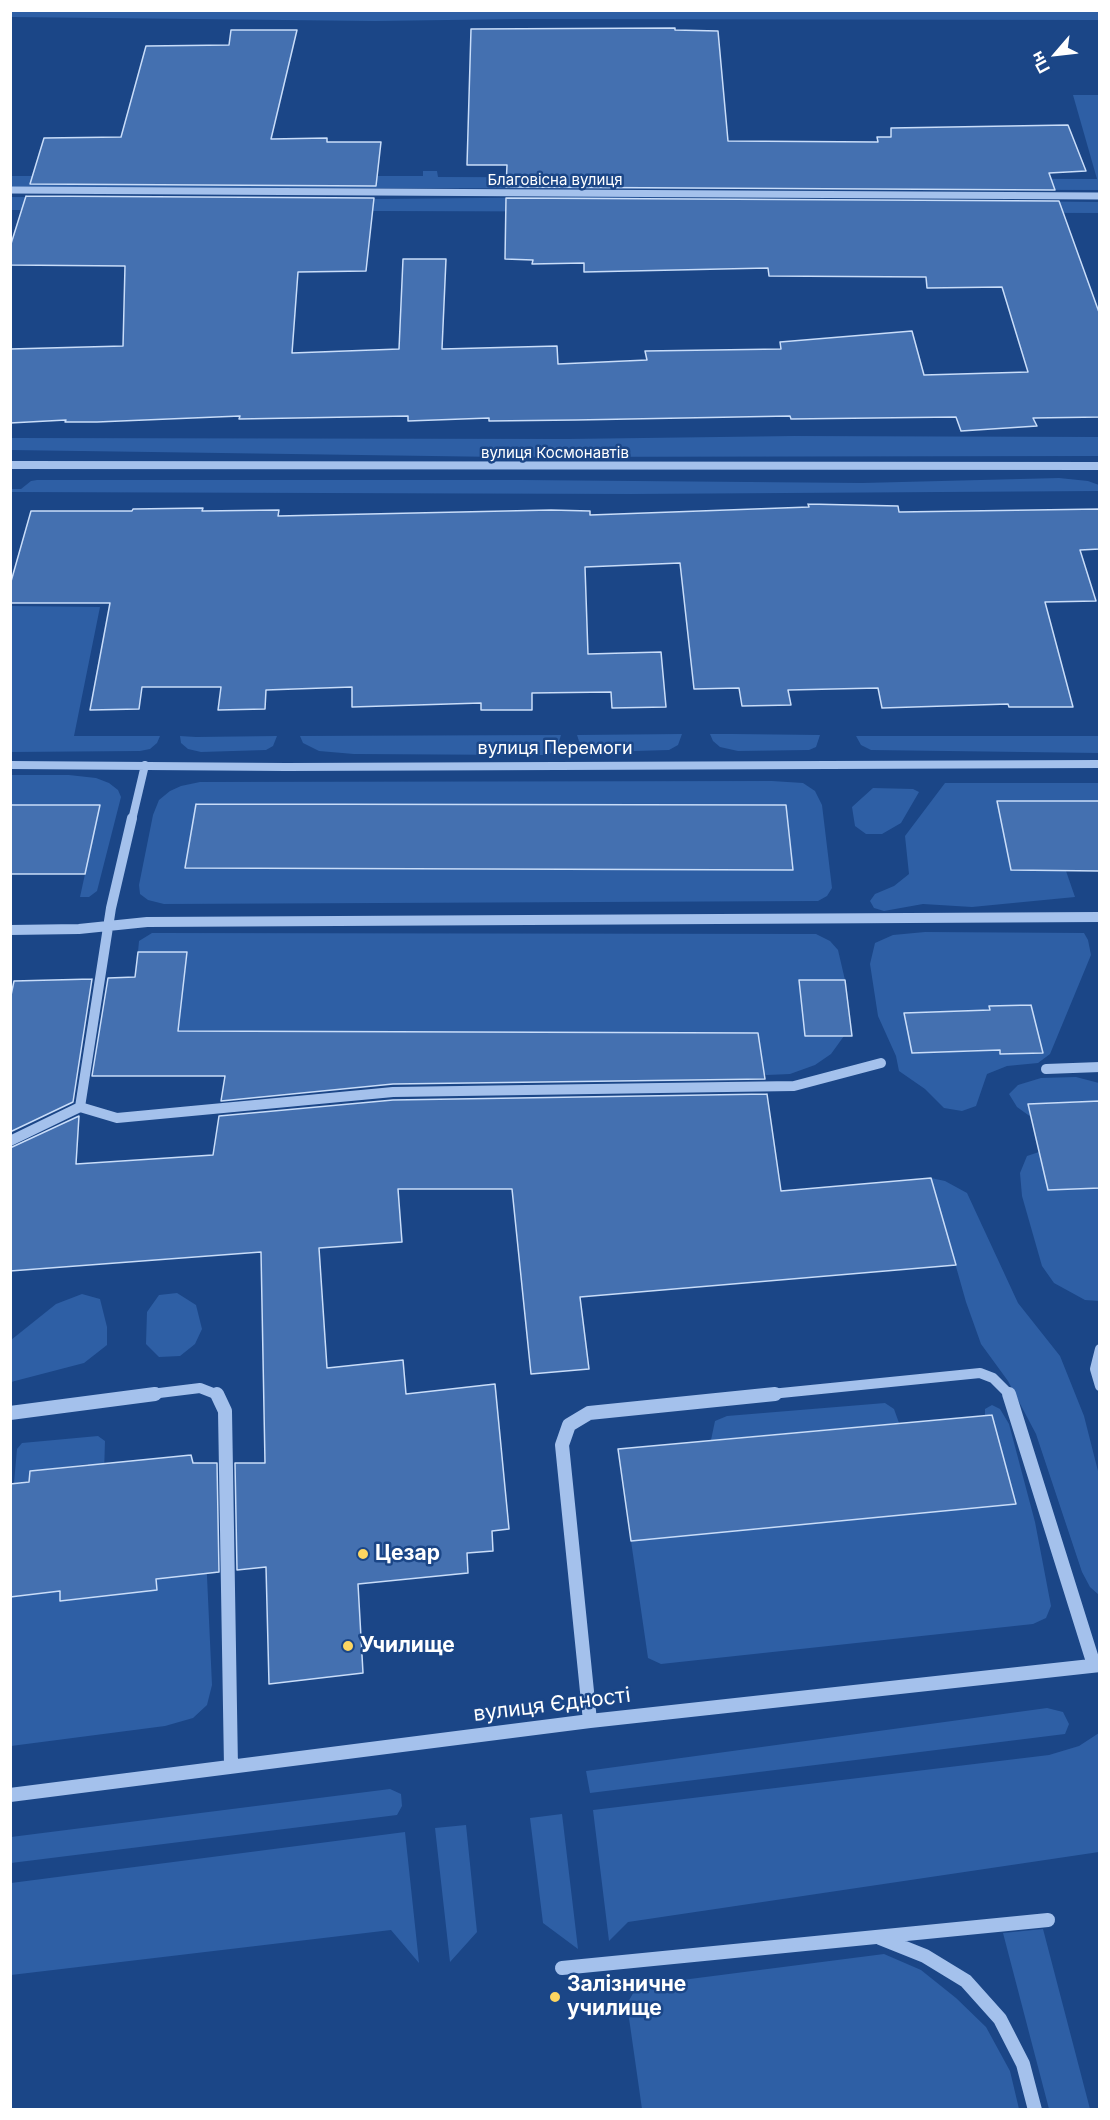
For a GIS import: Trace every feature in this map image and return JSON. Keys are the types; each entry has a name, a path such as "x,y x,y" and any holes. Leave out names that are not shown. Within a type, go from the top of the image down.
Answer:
{"street":[{"name":"Благовісна вулиця","path":"10,190 1100,196"},
{"name":"вулиця Космонавтів","path":"10,465 1100,466"},
{"name":"вулиця Перемоги","path":"10,765 286,768 1100,764"},
{"path":"80,1107 108,926 144,765"},
{"path":"10,930 79,929 159,922 1100,918"},
{"path":"10,1141 80,1107 117,1118 393,1092 794,1086 880,1063"},
{"path":"1046,1069 1100,1067"},
{"path":"1100,1349 1095,1369 1100,1386"},
{"path":"590,1721 562,1445 569,1425 589,1413 980,1373 993,1378 1011,1396 1097,1665"},
{"path":"10,1413 200,1388 217,1394 225,1411 231,1767"},
{"name":"вулиця Єдності","path":"10,1795 590,1721 1097,1665"},
{"path":"562,1968 1048,1920"},
{"path":"877,1937 925,1956 966,1981 1000,2019 1023,2064 1035,2109"}],"shaded area":[{"path":"11,10 1099,10 1100,20 375,21 11,17"},
{"path":"1073,95 1099,95 1099,190 11,187 11,176 423,176 423,171 437,171 438,177 1097,179"},
{"path":"11,197 375,199 584,197 1100,202 1099,213 11,210"},
{"path":"794,436 1099,437 1099,456 501,457 10,450 11,438 567,439"},
{"path":"1059,478 1088,481 1099,485 1099,491 631,494 10,492 11,489 21,489 31,481 37,480 862,483"},
{"path":"11,606 100,607 74,736 160,736 157,743 150,749 140,751 11,752"},
{"path":"682,734 678,745 669,750 600,752 586,748 577,735"},
{"path":"710,734 820,735 816,747 809,750 738,751 720,747 713,741"},
{"path":"561,735 556,751 546,755 354,754 319,751 303,743 300,736"},
{"path":"180,736 277,736 273,746 266,750 201,752 188,749 181,743"},
{"path":"856,736 1099,736 1099,753 871,750 861,745"},
{"path":"10,775 69,775 96,778 109,783 118,790 121,797 97,891 89,897 80,897 100,805 11,805"},
{"path":"772,781 803,783 815,791 822,805 832,888 827,896 818,901 164,904 148,900 140,894 139,885 153,815 159,800 181,786 200,782","holes":["196,804 785,805 793,869 186,868"]},
{"path":"945,783 1099,783 1099,801 997,802 1011,870 1066,871 1075,897 972,907 923,904 884,911 874,908 870,901 875,894 894,886 909,874 905,836"},
{"path":"873,788 913,789 919,792 901,823 882,834 866,834 855,826 852,807"},
{"path":"925,932 1084,933 1091,955 1050,1054 1038,1063 1007,1066 987,1074 976,1106 962,1111 944,1108 925,1089 899,1071 896,1056 878,1016 870,964 875,943 893,935","holes":["1031,1005 1043,1053 1000,1054 989,1007","977,1011 987,1051 912,1053"]},
{"path":"152,933 816,934 830,941 838,950 845,980 799,980 805,1036 844,1036 831,1054 815,1065 790,1074 767,1075 755,1073 752,1033 178,1031 187,952 138,952 139,941"},
{"path":"1076,1077 1099,1083 1099,1101 1028,1104 1031,1117 1017,1107 1009,1094 1018,1085 1041,1078"},
{"path":"1039,1152 1048,1190 1099,1188 1099,1301 1085,1300 1054,1283 1042,1266 1022,1196 1020,1173 1027,1156"},
{"path":"931,1178 945,1181 967,1193 1018,1303 1060,1356 1084,1416 1099,1475 1099,1595 1090,1587 1082,1572 1036,1434 1008,1381 981,1344 966,1302"},
{"path":"177,1293 196,1305 202,1329 195,1344 180,1356 159,1357 146,1344 147,1312 159,1295"},
{"path":"82,1294 100,1299 107,1327 107,1345 84,1363 11,1382 11,1340 56,1304"},
{"path":"885,1403 894,1409 899,1423 711,1440 715,1421 727,1416"},
{"path":"992,1405 1000,1409 1009,1424 1035,1522 1051,1606 1046,1618 1033,1624 661,1664 648,1658 631,1541 1016,1504 992,1415 985,1416 985,1409"},
{"path":"98,1436 105,1441 104,1474 88,1475 88,1464 30,1471 29,1481 14,1483 17,1449 22,1443"},
{"path":"202,1468 212,1685 207,1705 193,1718 165,1726 11,1746 10,1597 60,1591 60,1601 156,1590 156,1579"},
{"path":"1047,1708 1063,1712 1069,1724 1065,1734 590,1793 586,1771"},
{"path":"1099,1733 1099,1852 628,1922 609,1941 593,1810 1049,1755 1079,1746"},
{"path":"390,1789 401,1794 402,1806 397,1815 11,1863 11,1837"},
{"path":"562,1814 578,1949 543,1923 530,1818"},
{"path":"466,1825 477,1932 450,1962 435,1828"},
{"path":"405,1832 419,1963 391,1930 11,1975 11,1883"},
{"path":"1043,1929 1090,2109 1049,2109 1003,1933"},
{"path":"884,1954 921,1970 956,1998 986,2027 1010,2071 1019,2109 642,2109 627,2004 636,1988 651,1984"}],"building":[{"path":"675,28 675,30 718,31 728,141 878,142 877,137 891,137 891,128 1068,125 1086,171 1049,173 1055,190 506,187 507,165 467,165 471,29"},
{"path":"231,30 297,30 271,139 327,138 327,142 381,142 376,186 30,184 44,138 121,137 146,46 229,45"},
{"path":"26,196 374,198 366,271 298,272 292,353 399,349 403,259 446,259 442,349 557,346 558,364 647,360 645,351 781,349 780,342 912,331 924,375 1028,372 1002,287 927,288 926,277 769,276 768,268 584,272 584,263 532,264 533,260 505,259 506,198 1059,201 1100,315 1100,417 1033,418 1037,426 961,431 956,417 791,419 790,416 489,421 489,418 408,421 408,416 239,419 240,416 10,423 10,349 123,346 125,266 10,265 10,247"},
{"path":"808,504 898,506 899,512 1100,509 1100,549 1080,550 1096,601 1045,602 1073,707 1009,707 1008,704 882,708 878,688 788,690 791,705 742,706 739,688 694,689 680,563 585,567 588,654 661,652 666,707 612,708 611,692 532,693 532,710 481,710 481,703 352,707 352,687 266,690 265,709 218,710 221,687 142,687 139,709 90,710 110,603 10,603 10,585 31,511 203,508 202,511 279,510 278,516 551,510 590,511 590,515 809,507"},
{"path":"997,801 1100,801 1100,871 1011,870"},
{"path":"196,804 786,805 793,870 185,868"},
{"path":"10,805 100,805 85,874 10,874"},
{"path":"138,952 187,952 178,1031 758,1033 765,1079 393,1084 221,1101 225,1076 92,1076 108,978 135,977"},
{"path":"92,979 73,1102 10,1132 10,1000 14,981"},
{"path":"799,980 845,980 852,1036 805,1036"},
{"path":"1031,1005 1043,1053 1000,1054 1000,1050 912,1053 904,1013 990,1010 989,1006"},
{"path":"767,1094 781,1191 931,1178 956,1265 580,1297 589,1369 531,1374 512,1189 398,1189 402,1242 319,1248 327,1368 403,1360 406,1394 495,1384 509,1529 492,1531 493,1551 467,1553 468,1573 358,1584 363,1673 269,1684 266,1567 237,1570 235,1463 265,1463 261,1252 10,1271 10,1148 79,1116 76,1164 213,1155 219,1116 393,1100"},
{"path":"1100,1101 1100,1188 1048,1190 1028,1104"},
{"path":"992,1415 1016,1504 631,1541 618,1449"},
{"path":"191,1455 193,1463 217,1463 219,1572 156,1579 157,1590 60,1601 60,1591 10,1597 10,1484 29,1482 30,1471"}],"place":[{"name":"Цезар","path":"363,1554"},
{"name":"Училище","path":"348,1646"},
{"name":"Залізничне училище","path":"555,1997"}]}
